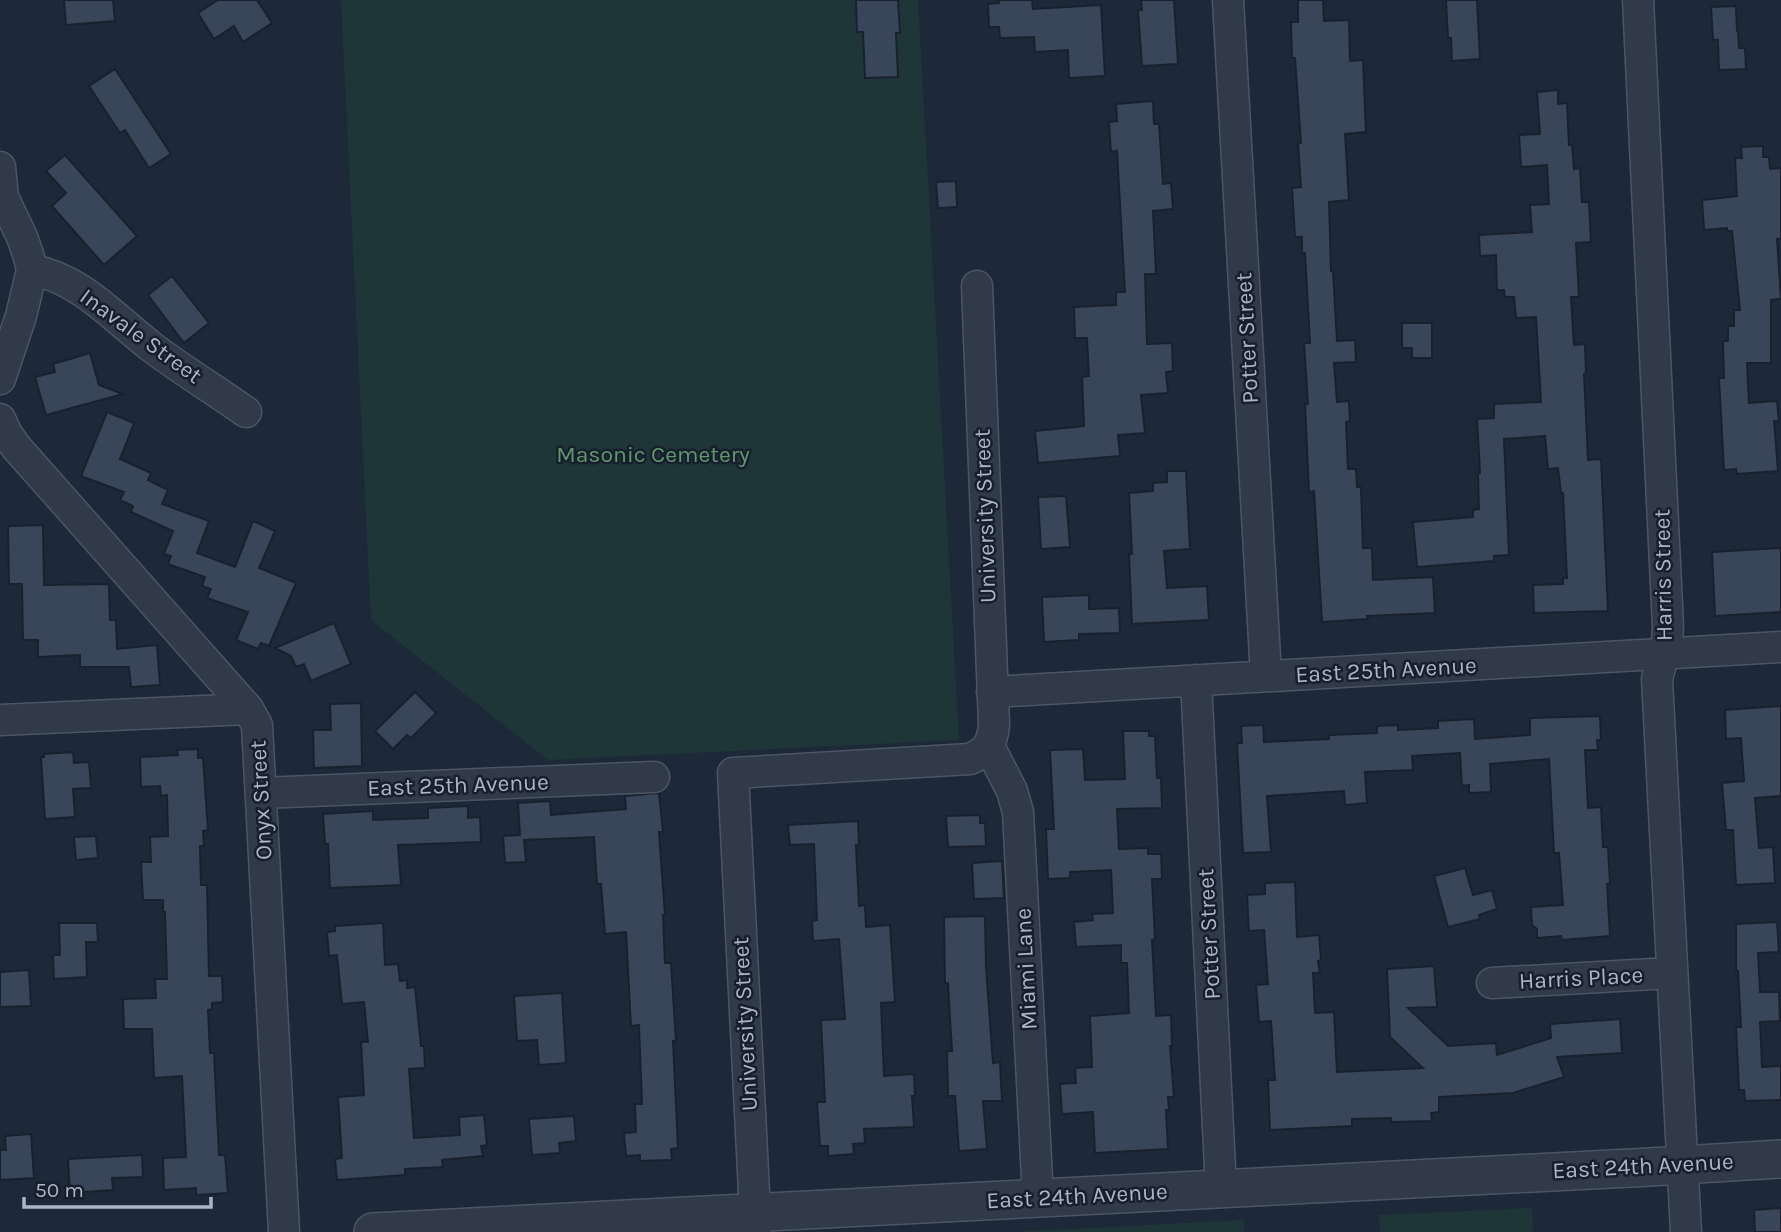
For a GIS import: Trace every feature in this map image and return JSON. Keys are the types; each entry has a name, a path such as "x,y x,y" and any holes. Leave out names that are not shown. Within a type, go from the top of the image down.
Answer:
{"street":[{"name":"Potter Street","path":"1228,0 1266,676"},
{"name":"Harris Street","path":"1638,0 1668,627 1657,679 1686,1232"},
{"path":"0,167 3,197 29,254 32,270 21,316 0,379"},
{"name":"Inavale Street","path":"32,270 64,280 153,348 246,412"},
{"name":"University Street","path":"755,1222 733,773 970,759 984,752 989,746 994,724 977,286"},
{"name":"Onyx Street","path":"0,419 16,447 248,709 257,725 284,1232"},
{"name":"East 25th Avenue","path":"992,692 1781,647"},
{"name":"Potter Street","path":"1196,680 1221,1189"},
{"path":"0,720 248,709"},
{"name":"Miami Lane","path":"989,746 1012,791 1018,812 1038,1198"},
{"name":"East 25th Avenue","path":"261,793 654,776"},
{"name":"Harris Place","path":"1492,983 1671,973"},
{"name":"East 24th Avenue","path":"373,1232 755,1222 1038,1198 1781,1158"}],"green space":[{"name":"Masonic Cemetery","path":"341,0 918,0 959,740 548,760 371,620"},
{"path":"1532,1208 1533,1232 1380,1232 1379,1215"},
{"path":"1244,1220 1244,1232 1011,1232"}],"building":[{"path":"64,0 113,0 115,21 66,25"},
{"path":"218,0 257,0 272,23 243,42 234,26 214,39 198,13"},
{"path":"856,0 898,0 898,77 865,78 863,32 857,32"},
{"path":"998,0 1032,0 1033,9 1101,5 1105,76 1069,78 1068,50 1035,52 1034,37 1000,38 999,27 989,27 988,4 999,3"},
{"path":"1141,0 1174,0 1178,64 1142,66 1138,10 1142,10"},
{"path":"1298,0 1323,0 1324,21 1349,20 1350,61 1363,60 1366,132 1345,134 1349,200 1329,202 1337,341 1355,340 1356,362 1334,363 1337,402 1349,401 1350,421 1346,422 1348,469 1356,469 1357,487 1361,487 1363,548 1372,548 1373,580 1433,577 1435,613 1367,616 1368,619 1322,622 1314,491 1309,492 1304,343 1310,343 1305,253 1302,253 1302,237 1295,237 1292,188 1301,187 1298,143 1301,143 1291,22 1298,22"},
{"path":"1446,0 1477,0 1480,59 1452,61"},
{"path":"1736,6 1739,48 1745,48 1746,69 1719,70 1718,40 1713,40 1711,7"},
{"path":"115,69 171,154 149,168 125,130 120,133 89,86"},
{"path":"1558,90 1558,104 1567,103 1569,145 1572,145 1574,169 1580,168 1582,202 1589,202 1591,242 1576,243 1579,297 1571,297 1574,345 1585,344 1588,460 1601,459 1608,611 1534,613 1533,585 1563,584 1563,578 1567,578 1563,493 1558,468 1548,469 1545,436 1504,439 1509,555 1494,556 1494,561 1417,567 1413,522 1473,517 1473,510 1479,509 1477,419 1494,418 1494,404 1541,402 1536,317 1516,318 1514,297 1505,297 1504,290 1497,290 1496,255 1480,256 1479,235 1532,232 1530,205 1549,204 1547,165 1521,167 1519,135 1540,134 1537,92"},
{"path":"1153,101 1154,124 1159,124 1163,184 1171,183 1173,209 1153,211 1156,274 1145,274 1147,344 1172,343 1173,371 1166,372 1168,393 1141,395 1145,433 1118,435 1120,456 1038,463 1035,431 1084,426 1082,377 1089,376 1087,338 1075,338 1074,307 1116,305 1116,292 1125,292 1117,151 1111,152 1109,122 1117,121 1116,104"},
{"path":"1763,146 1763,157 1769,157 1770,169 1781,168 1781,239 1777,239 1781,299 1771,300 1771,363 1747,363 1749,403 1777,401 1779,421 1774,421 1778,471 1737,474 1736,469 1724,470 1719,378 1724,378 1723,341 1728,341 1728,326 1734,326 1734,310 1740,310 1732,231 1727,231 1727,228 1704,230 1702,200 1737,196 1735,158 1742,158 1741,147"},
{"path":"65,155 137,236 104,265 52,206 66,193 46,171"},
{"path":"956,181 957,207 938,208 936,182"},
{"path":"172,276 209,323 184,343 148,295"},
{"path":"1402,323 1432,323 1432,358 1412,358 1412,348 1402,348"},
{"path":"90,353 99,385 123,394 46,415 35,377 55,372 53,364"},
{"path":"107,412 134,423 120,459 151,473 148,480 168,490 162,504 209,521 197,553 235,567 253,521 275,531 259,568 296,583 269,646 261,643 258,649 236,640 248,612 207,598 211,589 202,586 205,577 168,564 171,556 164,554 173,531 131,512 133,506 120,500 124,492 81,476"},
{"path":"1167,471 1186,471 1190,549 1164,551 1167,588 1207,586 1209,620 1132,624 1129,493 1153,491 1153,483 1167,482"},
{"path":"1066,496 1070,547 1041,549 1038,497"},
{"path":"43,525 44,585 109,584 110,620 116,620 117,649 157,645 160,685 131,687 129,667 80,667 80,655 38,657 38,640 23,640 22,584 9,584 8,526"},
{"path":"1781,548 1781,612 1715,616 1712,552"},
{"path":"1089,595 1089,609 1119,608 1120,633 1079,634 1079,640 1044,642 1042,597"},
{"path":"334,623 351,664 311,681 304,664 296,667 291,656 275,648"},
{"path":"415,692 436,713 411,738 407,735 393,749 375,731"},
{"path":"361,703 362,766 314,768 313,730 331,730 330,704"},
{"path":"1781,706 1781,796 1755,798 1759,848 1773,847 1775,883 1736,885 1733,830 1726,830 1722,783 1744,781 1741,738 1726,739 1725,710"},
{"path":"1600,716 1601,740 1597,740 1598,750 1585,750 1588,808 1601,807 1603,847 1608,847 1610,936 1562,940 1561,936 1537,938 1537,929 1532,925 1531,907 1563,905 1559,853 1554,853 1549,759 1490,764 1491,792 1469,793 1469,785 1462,786 1460,753 1412,756 1413,770 1365,772 1367,803 1345,805 1344,791 1267,796 1271,852 1243,853 1237,743 1242,743 1241,726 1263,725 1264,742 1329,739 1329,735 1377,733 1377,726 1398,725 1398,730 1438,728 1438,721 1474,719 1475,739 1530,735 1530,718"},
{"path":"1123,731 1149,731 1149,736 1155,736 1157,778 1161,778 1162,808 1117,809 1119,849 1148,848 1148,854 1161,854 1162,879 1152,879 1156,1016 1171,1015 1170,1046 1174,1097 1168,1097 1169,1110 1166,1110 1168,1149 1095,1153 1093,1112 1062,1114 1060,1084 1076,1083 1075,1068 1092,1067 1090,1016 1129,1013 1127,963 1121,963 1121,945 1076,947 1074,922 1093,920 1092,914 1113,913 1111,870 1070,872 1070,878 1048,879 1046,829 1054,829 1050,750 1083,749 1085,780 1125,779"},
{"path":"198,749 198,758 203,758 208,830 203,831 204,846 200,846 201,885 207,885 209,976 222,976 223,1002 212,1003 212,1009 208,1010 210,1053 214,1053 219,1155 225,1155 228,1193 196,1195 196,1188 164,1190 163,1158 186,1157 182,1076 154,1078 152,1029 124,1029 123,999 156,998 155,979 167,979 163,900 143,900 141,862 151,862 150,837 168,836 167,795 161,796 160,786 141,787 140,757 178,755 177,750"},
{"path":"73,752 74,763 89,762 91,788 73,789 75,817 45,819 41,757 44,757 44,754"},
{"path":"659,793 663,832 659,832 665,915 665,963 671,963 676,1041 673,1041 678,1148 671,1149 672,1160 640,1161 640,1155 626,1156 624,1133 636,1132 635,1104 642,1104 639,1025 631,1026 626,932 605,934 601,884 597,884 594,837 524,840 526,862 505,863 503,836 520,835 518,803 550,801 551,815 626,809 625,796"},
{"path":"468,806 468,818 480,817 481,842 398,845 401,885 330,888 328,844 325,844 323,814 373,811 373,820 428,818 428,808"},
{"path":"980,815 980,823 985,823 986,846 948,847 946,816"},
{"path":"858,821 859,845 856,845 859,906 865,905 866,927 890,925 895,1002 881,1003 884,1076 914,1074 914,1127 864,1129 865,1143 853,1144 854,1154 828,1156 828,1146 820,1146 817,1102 825,1102 821,1020 845,1019 839,939 813,941 812,921 817,920 814,844 790,845 788,825"},
{"path":"96,836 98,858 76,860 74,837"},
{"path":"1002,861 1004,898 974,899 972,863"},
{"path":"1465,868 1473,895 1492,890 1497,909 1479,915 1480,919 1448,927 1434,876"},
{"path":"1295,882 1297,937 1319,935 1320,973 1313,973 1315,1013 1334,1012 1337,1072 1423,1068 1390,1037 1387,969 1434,966 1437,1007 1408,1008 1448,1046 1496,1043 1497,1055 1551,1038 1550,1024 1620,1019 1622,1053 1557,1057 1564,1077 1513,1093 1439,1097 1439,1112 1431,1113 1432,1121 1352,1119 1352,1126 1270,1130 1268,1080 1275,1080 1271,1021 1259,1022 1256,985 1268,984 1264,930 1249,931 1247,895 1265,894 1265,883"},
{"path":"985,916 993,1063 1000,1062 1002,1101 983,1101 987,1149 959,1151 955,1096 948,1096 947,1051 952,1051 948,983 945,983 944,917"},
{"path":"1777,922 1779,952 1758,953 1760,992 1779,992 1780,1021 1760,1022 1762,1067 1781,1066 1781,1100 1745,1101 1744,1090 1739,1090 1736,1027 1741,1027 1736,971 1736,924"},
{"path":"59,923 97,923 98,942 86,942 87,977 54,979 53,955 60,955"},
{"path":"383,923 385,965 398,964 400,981 407,980 407,988 415,987 421,1046 424,1046 425,1068 409,1069 414,1138 460,1135 459,1117 484,1115 487,1145 481,1146 483,1156 442,1160 443,1167 405,1169 405,1175 337,1180 335,1159 342,1158 338,1097 364,1095 361,1042 368,1042 364,1002 342,1004 337,955 329,956 327,932 335,931 335,926"},
{"path":"29,970 31,1006 0,1007 0,972"},
{"path":"562,993 566,1063 539,1065 537,1040 517,1041 514,996"},
{"path":"574,1116 576,1141 559,1143 560,1153 532,1155 529,1119"},
{"path":"31,1134 34,1178 0,1180 0,1150 6,1150 5,1136"},
{"path":"142,1155 143,1177 112,1178 113,1190 70,1193 68,1159"},
{"path":"1781,1208 1781,1232 1755,1232 1754,1210"}]}
